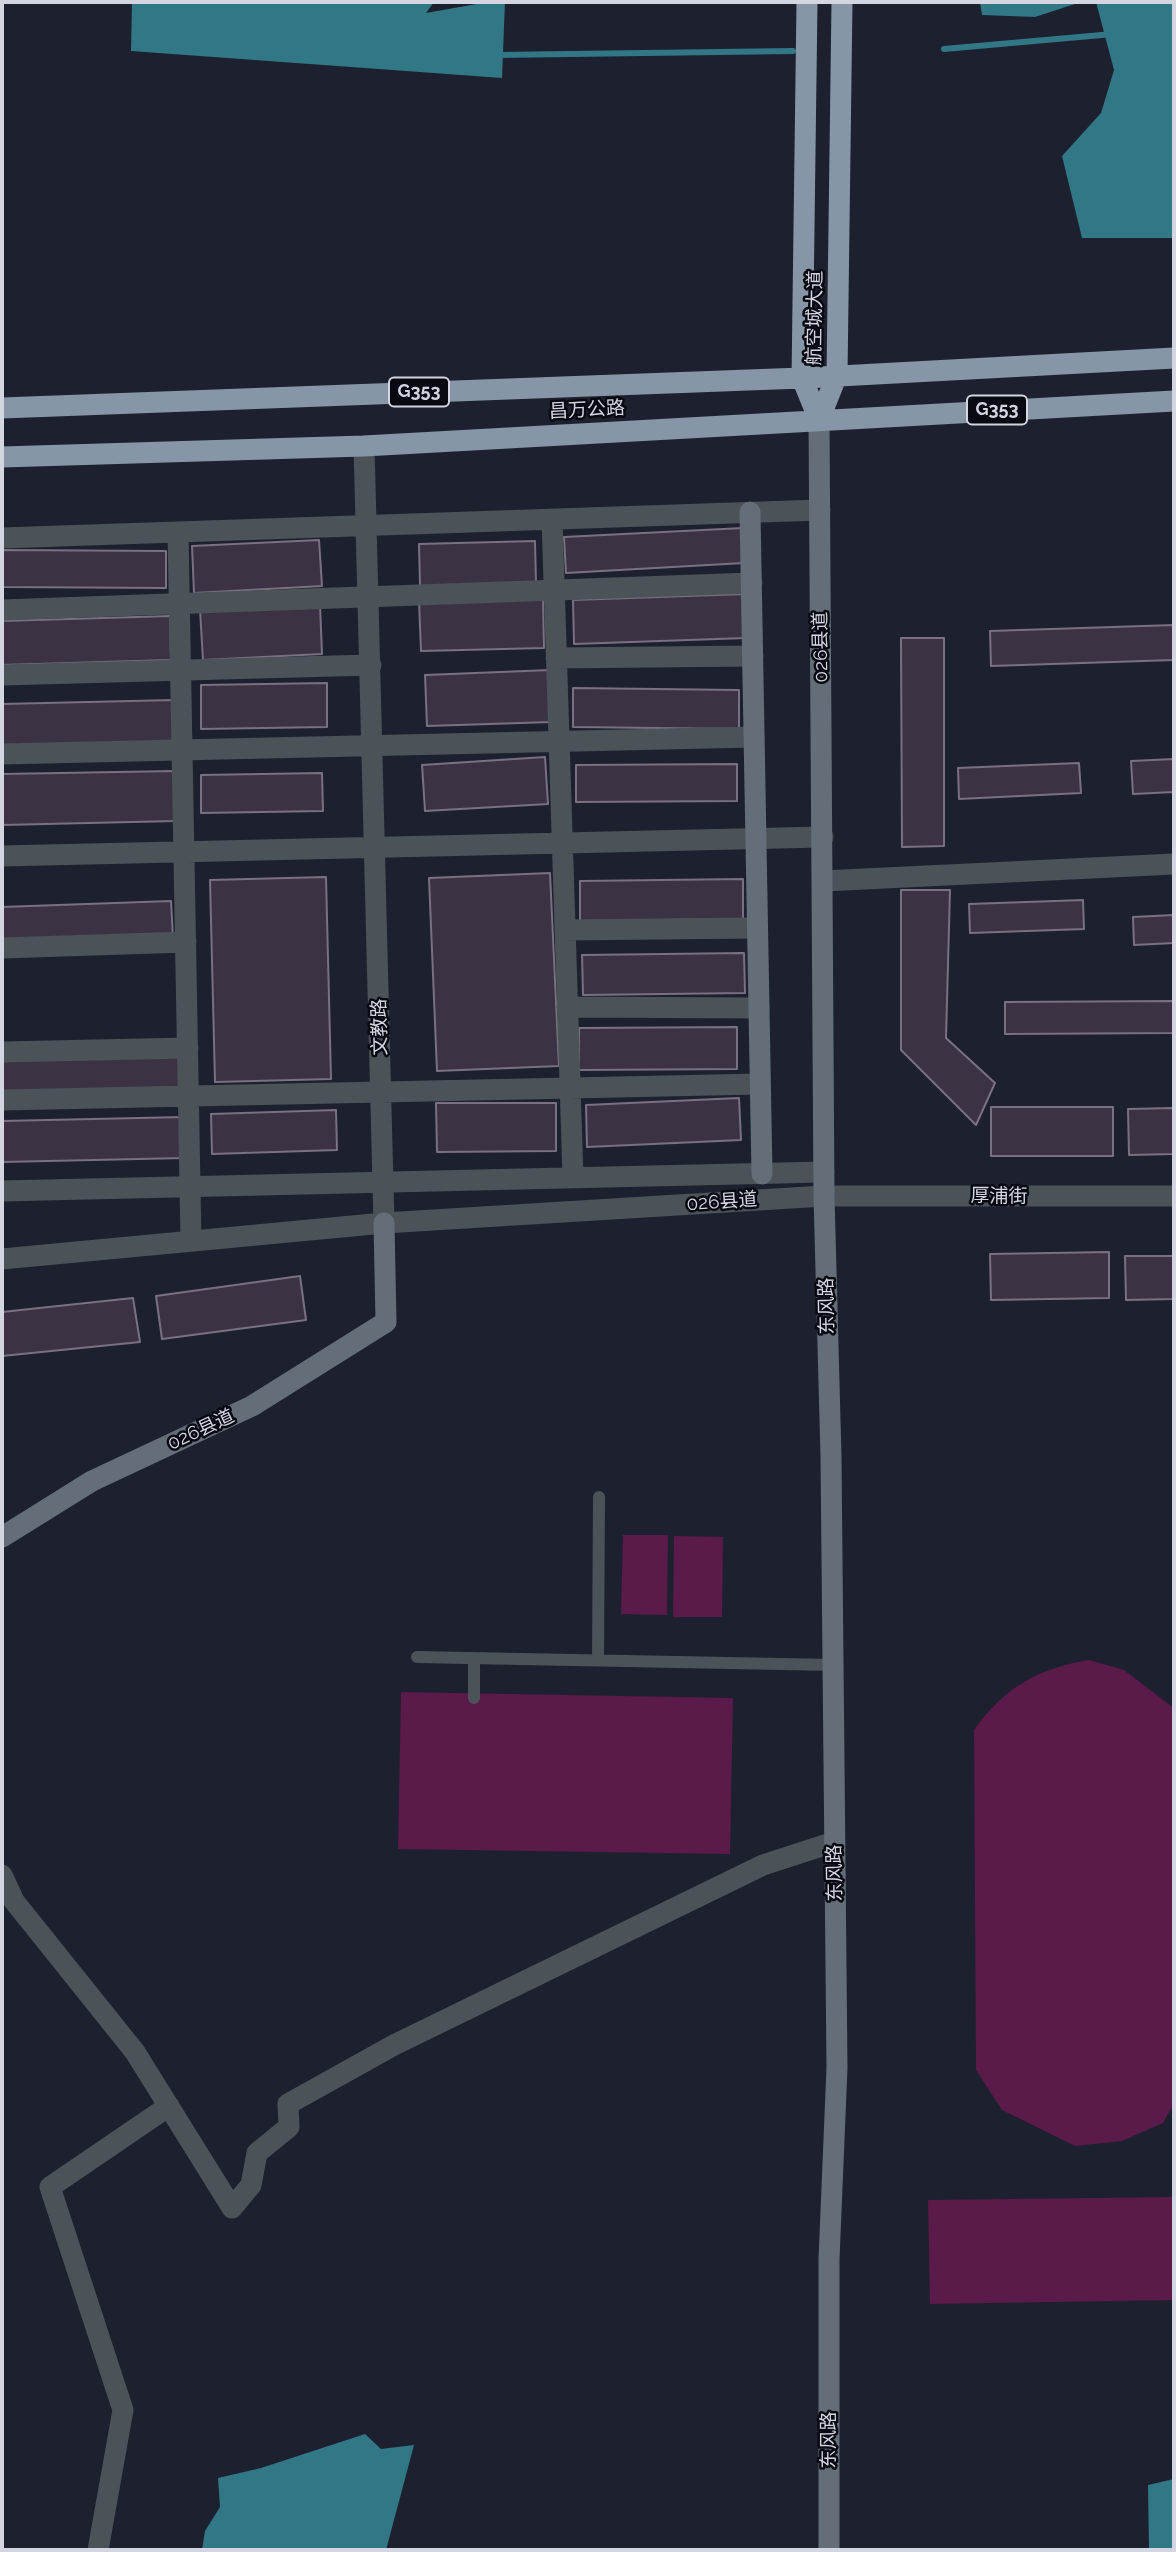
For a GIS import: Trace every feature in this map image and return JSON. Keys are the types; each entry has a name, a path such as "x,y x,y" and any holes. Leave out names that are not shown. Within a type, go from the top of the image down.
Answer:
{"highway":[{"name":"航空城大道","path":"807,2 802,377 819,420"},
{"name":"航空城大道","path":"819,420 837,375 842,2"},
{"name":"昌万公路","path":"2,408 802,377 1174,358"},
{"name":"昌万公路","path":"2,457 364,446 1174,401"}],"main road":[{"name":"026县道","path":"819,420 824,837 824,1196"},
{"path":"750,512 762,1174"},
{"name":"东风路","path":"824,1196 833,1665 836,2068 829,2259 829,2550"},
{"name":"026县道","path":"2,1537 92,1481 252,1406 386,1322 384,1223"}],"street":[{"name":"文教路","path":"364,446 384,1223"},
{"path":"2,538 820,510"},
{"path":"552,519 573,1177"},
{"path":"178,532 191,1241"},
{"path":"2,611 752,583"},
{"path":"556,658 753,656"},
{"path":"2,675 371,665"},
{"path":"2,754 754,737"},
{"path":"2,856 824,837"},
{"path":"823,881 1174,864"},
{"path":"565,930 757,928"},
{"path":"2,948 186,942"},
{"path":"567,1007 759,1009"},
{"path":"2,1052 188,1048"},
{"path":"2,1100 760,1084"},
{"path":"2,1191 824,1172"},
{"name":"厚浦街","path":"824,1196 1174,1196"},
{"name":"026县道","path":"384,1223 824,1196"},
{"path":"2,1259 384,1223"},
{"path":"2,1875 14,1901 135,2052 232,2207 251,2185 257,2153 289,2127 288,2104 394,2045 763,1865 834,1842"},
{"path":"98,2550 123,2410 50,2187 169,2106"}],"lane":[{"path":"598,1661 599,1497"},
{"path":"417,1657 833,1665"},
{"path":"474,1658 474,1698"}],"shaded area":[{"path":"623,1535 668,1535 667,1615 621,1614"},
{"path":"674,1536 723,1537 722,1617 673,1617"},
{"path":"1089,1660 1124,1670 1174,1708 1174,2103 1163,2123 1122,2141 1075,2146 1002,2110 976,2070 974,1730 998,1702 1024,1682 1053,1669"},
{"path":"401,1692 733,1698 730,1854 398,1849"},
{"path":"1174,2197 1174,2300 930,2304 928,2200"}],"water":[{"path":"132,2 434,2 426,13 488,2 505,2 502,78 131,51"},
{"path":"980,2 1081,2 1035,17 982,15"},
{"path":"1096,2 1174,2 1174,238 1082,238 1062,156 1101,113 1114,70"},
{"path":"365,2434 381,2449 414,2445 386,2550 202,2550 205,2531 220,2507 218,2478 261,2468"},
{"path":"1174,2479 1174,2550 1149,2550 1148,2485"}],"building":[{"path":"743,528 744,563 566,573 564,537"},
{"path":"319,540 322,586 194,593 192,546"},
{"path":"535,541 536,583 420,586 419,544"},
{"path":"2,550 166,551 166,588 2,587"},
{"path":"745,594 746,638 574,644 573,600"},
{"path":"543,598 544,648 421,651 419,601"},
{"path":"320,605 322,654 203,660 200,610"},
{"path":"170,616 171,660 2,665 2,621"},
{"path":"1174,625 1174,660 991,666 990,631"},
{"path":"901,638 944,638 944,846 902,847"},
{"path":"550,670 552,722 427,726 425,675"},
{"path":"327,683 327,727 201,729 201,685"},
{"path":"573,688 739,690 739,729 573,727"},
{"path":"174,700 175,744 2,748 2,704"},
{"path":"545,757 548,804 425,811 422,765"},
{"path":"1174,759 1174,792 1133,794 1131,761"},
{"path":"1079,763 1081,793 959,799 958,768"},
{"path":"737,764 737,801 576,802 576,765"},
{"path":"175,771 176,821 2,825 2,774"},
{"path":"322,773 323,811 201,813 201,775"},
{"path":"550,873 559,1066 437,1071 429,878"},
{"path":"326,877 331,1079 215,1082 210,880"},
{"path":"743,879 743,919 580,921 580,881"},
{"path":"901,890 950,890 946,1038 995,1083 976,1125 901,1050"},
{"path":"1083,900 1084,929 970,933 969,904"},
{"path":"171,901 173,938 2,944 2,907"},
{"path":"1174,915 1174,943 1134,945 1133,917"},
{"path":"744,953 745,993 583,995 582,955"},
{"path":"1174,1001 1174,1033 1005,1034 1005,1002"},
{"path":"737,1027 737,1069 579,1070 579,1028"},
{"path":"179,1050 180,1088 2,1093 2,1054"},
{"path":"739,1098 741,1140 587,1147 586,1105"},
{"path":"436,1103 556,1103 556,1151 437,1152"},
{"path":"991,1107 1113,1107 1113,1156 991,1156"},
{"path":"1174,1108 1174,1154 1129,1155 1128,1109"},
{"path":"336,1110 337,1150 212,1154 211,1114"},
{"path":"184,1117 185,1158 2,1162 2,1121"},
{"path":"1109,1252 1109,1298 991,1300 990,1254"},
{"path":"1125,1256 1174,1256 1174,1299 1126,1300"},
{"path":"300,1276 306,1320 162,1339 156,1296"},
{"path":"133,1298 140,1342 2,1356 2,1312"}],"waterway":[{"path":"944,49 1113,34"},
{"path":"497,55 793,51"}]}
